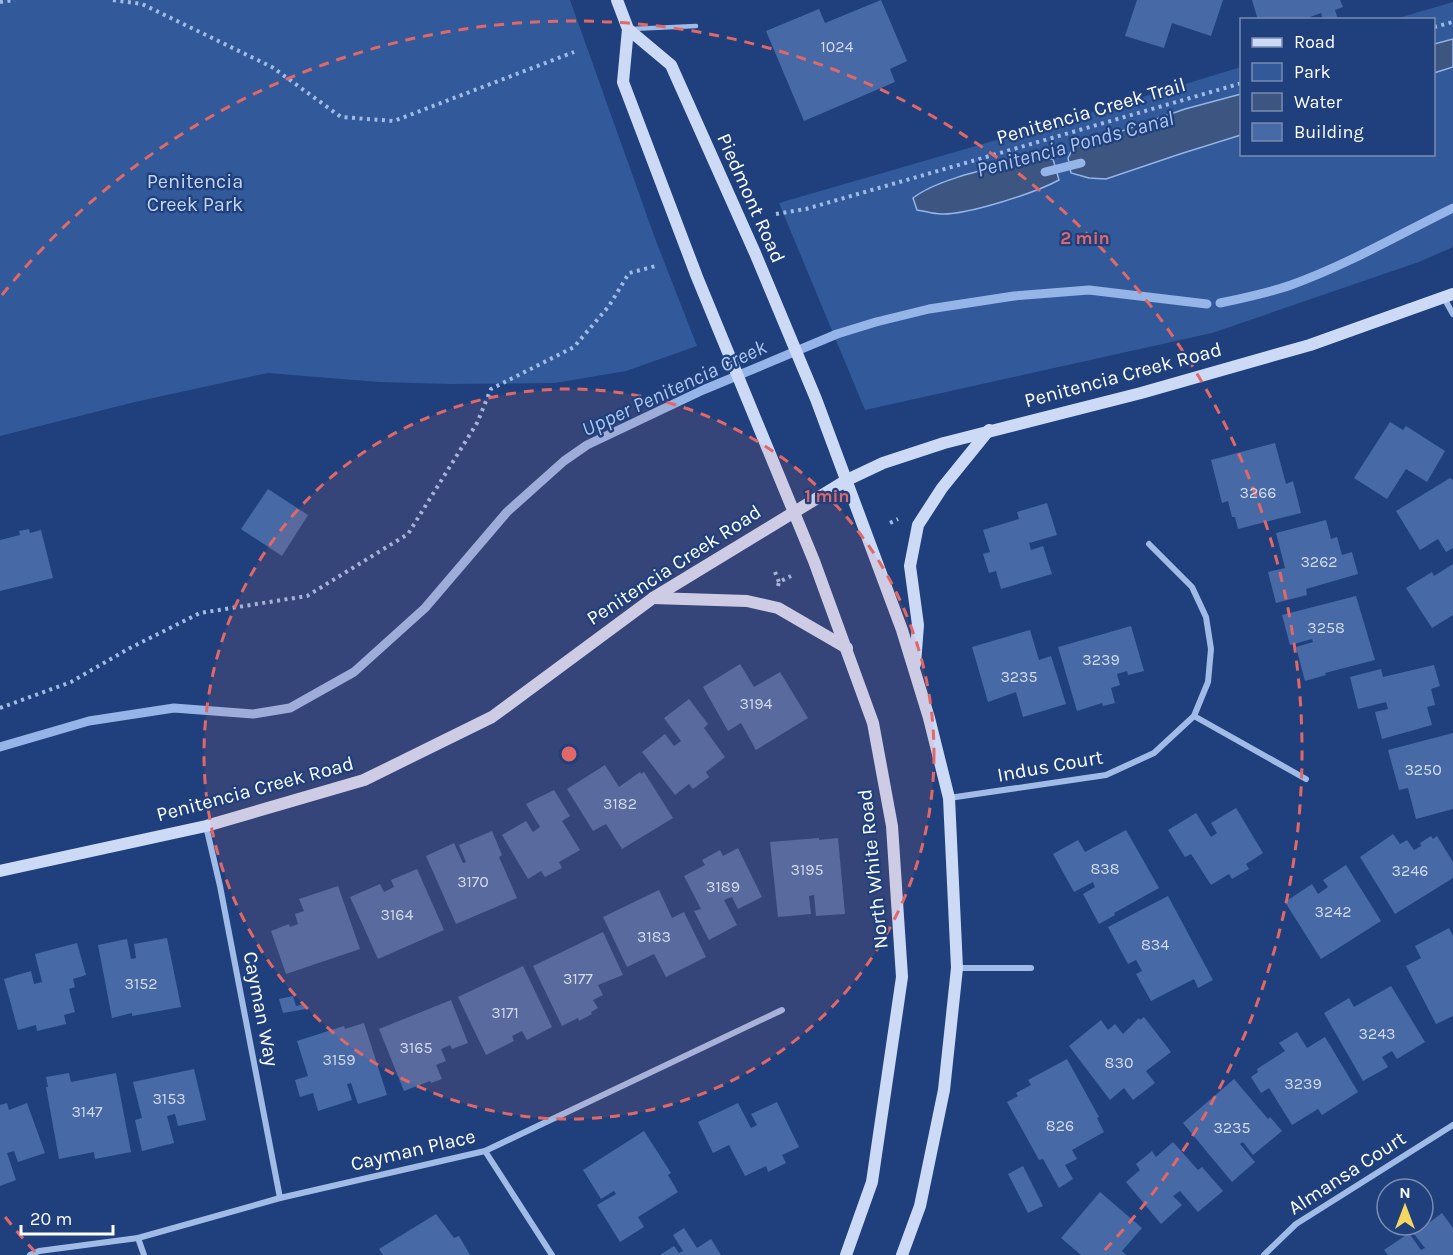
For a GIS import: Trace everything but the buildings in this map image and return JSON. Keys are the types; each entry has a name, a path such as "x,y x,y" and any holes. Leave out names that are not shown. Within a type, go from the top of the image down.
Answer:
{"main road":[{"name":"Piedmont Road","path":"617,0 628,29 623,82 756,423"},
{"name":"Piedmont Road","path":"628,29 671,65 755,253 847,480"},
{"name":"Penitencia Creek Road","path":"0,871 206,826 364,780 492,717 653,598 847,480 884,463 944,442 1141,393 1310,345 1449,296"},
{"name":"North White Road","path":"756,423 847,648 873,723 892,826 902,976 872,1182 846,1255"},
{"path":"915,671 918,625 910,566 918,525 942,488 989,430"},
{"path":"847,480 902,630 929,718 949,798 957,968 944,1090 920,1206 902,1255"},
{"path":"653,598 747,602 778,608 847,648"}],"street":[{"path":"1449,296 1453,314"},
{"name":"Indus Court","path":"949,798 1106,775 1154,753 1194,716 1208,682 1211,649 1206,617 1192,587 1149,544"},
{"path":"1194,716 1306,779"},
{"name":"Cayman Way","path":"206,826 220,886 280,1198"},
{"path":"957,968 1031,968"},
{"name":"Cayman Place","path":"30,1255 39,1251 138,1238 280,1198 485,1151 782,1010"},
{"name":"Almansa Court","path":"1264,1255 1296,1224 1453,1125"},
{"path":"485,1151 552,1255"},
{"path":"138,1238 144,1255"}],"lane":[{"path":"628,29 696,26"}],"path":[{"path":"0,2 15,0"},
{"path":"113,0 142,4 272,68 341,117 394,121 574,52"},
{"path":"1435,27 1453,22"},
{"name":"Penitencia Creek Trail","path":"776,214 806,209 1240,84"},
{"path":"0,708 71,682 130,648 200,613 307,596 408,534 477,423 491,389 574,347 609,306 629,273 656,266"},
{"path":"775,572 779,582 777,593"},
{"path":"779,582 791,576"}],"green space":[{"name":"Penitencia Creek Park","path":"0,0 570,0 656,241 697,346 626,371 555,383 379,382 268,373 135,402 0,436"},
{"path":"1453,2 1453,247 1419,262 1212,333 865,410 779,203 1240,67 1240,156 1435,156 1435,18 1398,18"}],"water":[{"path":"1453,39 1453,67 1435,73 1435,44"},
{"path":"1240,94 1240,135 1106,179 1089,178 1071,173 1068,158 1073,148 1185,109"},
{"path":"1033,158 1053,159 1059,180 1018,197 967,211 935,214 917,210 913,198 938,184"}],"waterway":[{"name":"Penitencia Ponds Canal","path":"1045,172 1081,163"},
{"name":"Upper Penitencia Creek","path":"1220,303 1274,290 1312,277 1353,259 1453,208"},
{"name":"Upper Penitencia Creek","path":"0,747 89,721 174,708 253,714 290,708 354,672 425,608 507,512 564,461 587,445 703,390 837,334 929,309 1014,296 1089,290 1207,304"}]}
